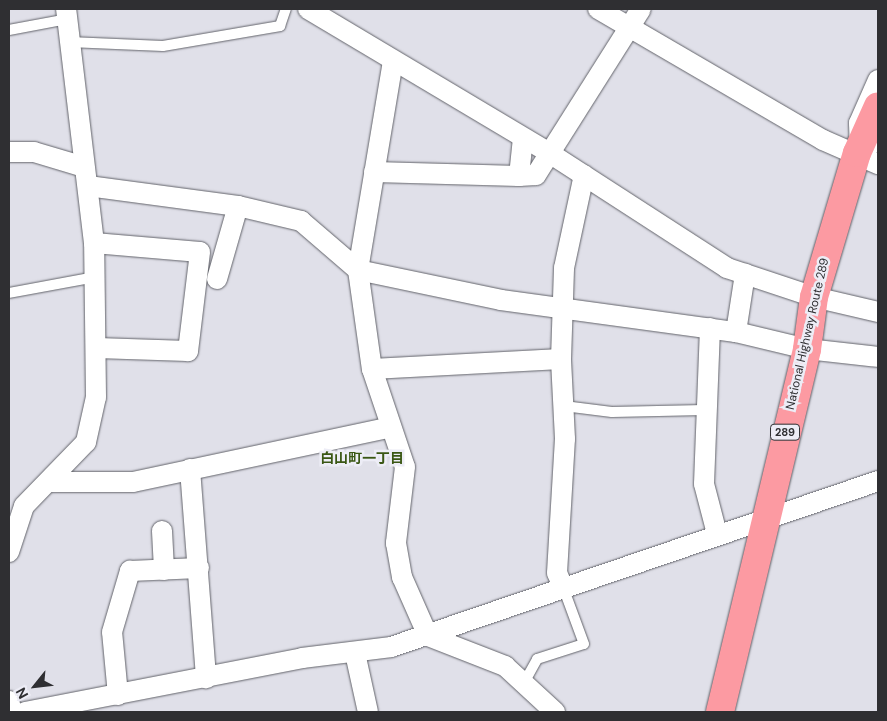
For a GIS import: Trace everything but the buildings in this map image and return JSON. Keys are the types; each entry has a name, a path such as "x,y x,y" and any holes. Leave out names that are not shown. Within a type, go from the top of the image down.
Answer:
{"highway":[{"name":"National Highway Route 289","path":"720,712 807,349 814,297 868,151 878,106"}],"street":[{"path":"308,9 551,154 727,268 814,297 878,312"},
{"path":"598,9 628,29 823,140 868,151"},
{"path":"374,172 536,175 641,9"},
{"path":"9,552 16,503 50,482 86,442 96,398 97,348 94,243 66,14"},
{"path":"393,61 358,270 372,369 405,467 396,543 402,577 428,636 505,666 525,681 555,712"},
{"path":"868,151 859,123 878,80"},
{"path":"519,176 523,138"},
{"path":"9,152 34,152 86,176 238,206 301,221 358,270 563,310 710,328 736,332 807,349 878,357"},
{"path":"563,587 557,573 557,536 564,406 561,359 564,268 584,175"},
{"path":"217,279 238,206"},
{"path":"94,243 200,252 188,351 97,348"},
{"path":"736,332 745,274"},
{"path":"710,328 704,410 704,484 717,534"},
{"path":"372,369 561,359"},
{"path":"50,482 134,482 190,468 391,428"},
{"path":"190,468 206,678"},
{"path":"25,712 302,658 355,652 428,636 766,517 878,481"},
{"path":"162,531 164,570"},
{"path":"118,695 112,632 130,571 198,568"},
{"path":"355,652 368,712"},
{"path":"9,701 12,712"}],"lane":[{"path":"69,42 163,46 280,26 286,9"},
{"path":"9,30 66,14"},
{"path":"9,293 94,278"},
{"path":"564,406 612,412 704,410"},
{"path":"525,681 537,659 584,644 563,587"}],"district":[{"name":"白山町一丁目","path":"362,458"}]}
